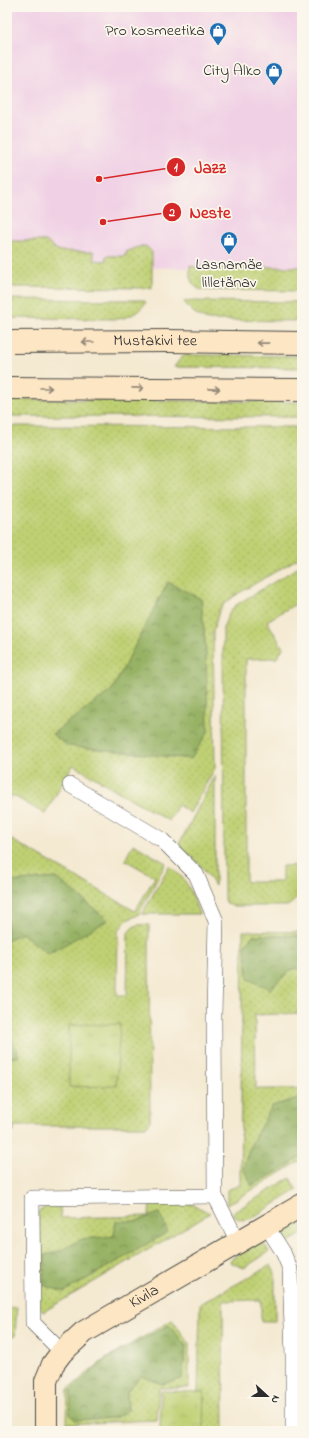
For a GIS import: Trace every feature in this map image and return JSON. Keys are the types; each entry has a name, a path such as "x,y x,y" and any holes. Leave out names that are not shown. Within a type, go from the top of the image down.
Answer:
{"main road":[{"name":"Mustakivi tee","path":"7,342 169,341 302,343"},
{"path":"7,388 302,390"},
{"name":"Kivila","path":"46,1431 46,1381 53,1364 62,1352 84,1332 302,1205"}],"street":[{"path":"70,786 162,840 196,874 216,921 214,1016 214,1196 238,1242"},
{"path":"62,1352 33,1323 32,1198 214,1196"},
{"path":"266,1226 283,1252 290,1269 297,1360 293,1430"}],"shaded area":[{"path":"7,7 302,7 302,270 7,265"}],"green space":[{"path":"7,241 46,241 59,251 94,252 94,260 106,261 106,256 126,256 126,252 138,247 146,246 152,252 152,288 7,287"},
{"path":"190,266 302,267 302,291 201,290 192,283"},
{"path":"7,299 142,300 146,302 134,314 118,319 7,318"},
{"path":"184,301 302,302 302,321 208,320 194,313"},
{"path":"186,355 302,356 302,368 174,367 181,358"},
{"path":"7,399 302,402 302,417 7,416"},
{"path":"7,426 302,427 302,556 239,593 225,603 219,611 213,632 215,768 190,813 178,805 169,821 73,765 45,814 12,795 7,803"},
{"path":"302,565 302,600 267,621 283,648 277,658 246,659 246,882 282,882 282,866 302,865 302,877 299,894 292,903 287,906 233,906 229,905 224,900 223,628 229,613 236,605"},
{"path":"168,582 201,599 206,650 208,732 191,759 68,746 52,734 112,690"},
{"path":"215,776 215,886 199,864 178,846"},
{"path":"7,837 135,911 155,877 125,860 133,844 166,863 138,915 127,920 118,931 117,995 127,995 128,933 137,925 149,925 150,1122 147,1126 14,1126 14,1132 7,1132"},
{"path":"169,866 181,876 185,882 199,914 142,914"},
{"path":"57,878 108,920 48,954 22,933 7,940 7,882"},
{"path":"243,931 302,932 302,1013 255,1015 256,1089 302,1089 302,1160 227,1205 227,1190 240,1185"},
{"path":"253,935 302,936 302,967 291,970 270,989 248,979 245,946"},
{"path":"120,1024 116,1086 69,1087 69,1025"},
{"path":"7,1032 10,1034 19,1056 7,1059"},
{"path":"302,1097 302,1155 292,1163 252,1186 243,1168 251,1144 272,1106"},
{"path":"290,1178 297,1190 252,1218 241,1220 232,1213"},
{"path":"181,1199 210,1213 43,1312 39,1308 38,1212 49,1205 60,1204 61,1218 149,1216 150,1203"},
{"path":"159,1213 168,1232 64,1292 43,1285 45,1255 60,1251 82,1239 114,1236 116,1221 137,1221"},
{"path":"302,1217 302,1234 285,1244 281,1236 282,1229"},
{"path":"261,1241 269,1252 244,1268 230,1262 231,1259"},
{"path":"271,1265 275,1273 275,1321 261,1321 261,1300 223,1301 224,1431 203,1431 204,1392 198,1392 200,1304"},
{"path":"17,1307 15,1336 7,1340 7,1308"},
{"path":"172,1320 189,1343 189,1388 159,1388 157,1420 67,1424 68,1389 105,1359"},
{"path":"169,1325 186,1346 182,1379 162,1384 141,1376 127,1392 128,1410 115,1418 75,1420 70,1414 71,1390 105,1360"},
{"path":"161,1391 204,1392 203,1431 160,1431"}],"place":[{"name":"Pro kosmeetika","path":"218,46"},
{"name":"City Alko","path":"274,86"},
{"name":"Jazz","path":"99,179"},
{"name":"Neste","path":"103,222"},
{"name":"Lasnamäe lilletänav","path":"229,255"}]}
